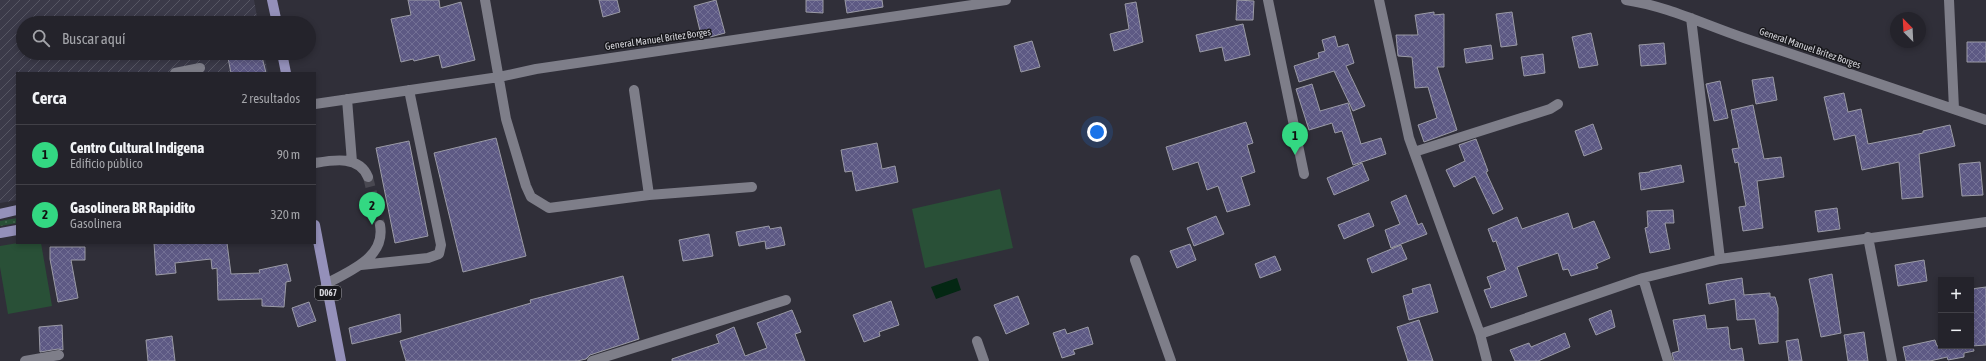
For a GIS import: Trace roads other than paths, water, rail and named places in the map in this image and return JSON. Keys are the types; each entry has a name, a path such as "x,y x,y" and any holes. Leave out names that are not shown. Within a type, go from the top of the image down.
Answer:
{"main road":[{"path":"272,0 275,16"},
{"path":"283,60 286,72"},
{"path":"0,214 16,210"},
{"path":"0,233 16,230"},
{"name":"D067","path":"316,230 341,361"}],"street":[{"path":"485,0 506,119 531,197 549,208 649,195 752,187"},
{"name":"General Manuel Brítez Borges","path":"316,104 499,77 544,68 1006,0"},
{"path":"1268,0 1304,174"},
{"path":"1379,0 1409,138 1480,334 1487,361"},
{"name":"General Manuel Brítez Borges","path":"1626,0 1640,1 1691,18 1734,35 1986,120"},
{"path":"1949,0 1954,109"},
{"path":"1691,18 1720,259"},
{"path":"180,72 200,68"},
{"path":"361,265 428,258 439,254 441,245 409,90"},
{"path":"634,90 649,195"},
{"path":"347,99 352,162"},
{"path":"1414,152 1550,109 1558,104"},
{"path":"316,163 342,160 352,162 360,165 368,177"},
{"path":"1480,334 1643,278 1720,259 1868,237 1986,222"},
{"path":"326,284 361,265 373,254 379,245 380,226"},
{"path":"1868,237 1892,361"},
{"path":"1135,260 1171,361"},
{"path":"1643,278 1668,361"},
{"path":"592,361 786,300"},
{"path":"977,341 984,361"},
{"path":"25,361 58,355"}],"tunnel":[{"path":"368,177 380,225"}],"place":[{"name":"Centro Cultural Indigena","path":"1295,155"},
{"name":"Gasolinera BR Rapidito","path":"372,225"}]}
